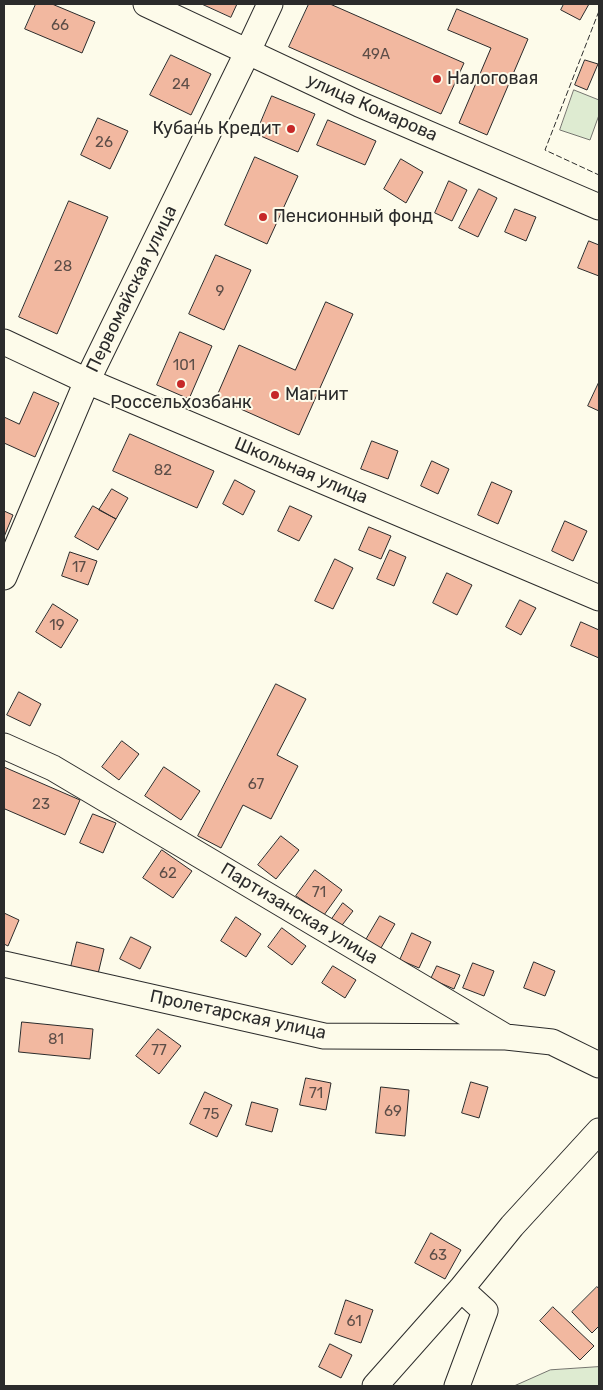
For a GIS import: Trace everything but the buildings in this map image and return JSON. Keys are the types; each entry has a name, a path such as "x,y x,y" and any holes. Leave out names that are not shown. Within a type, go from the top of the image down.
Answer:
{"street":[{"name":"улица Комарова","path":"146,4 359,104 599,207"},
{"name":"Первомайская улица","path":"4,578 87,381 270,4"},
{"name":"Школьная улица","path":"4,342 87,381 599,598"},
{"name":"Партизанская улица","path":"4,746 53,768 506,1037 552,1042 599,1065"},
{"name":"Пролетарская улица","path":"4,964 324,1036 506,1037"},
{"path":"374,1386 461,1289 512,1226 599,1131"},
{"path":"457,1386 485,1311 461,1289"}],"green space":[{"path":"574,90 599,100 599,115 590,140 560,130"},
{"path":"599,1367 599,1386 514,1386 550,1370"}],"fence":[{"path":"599,11 545,150 599,175"}],"place":[{"name":"Налоговая","path":"437,79"},
{"name":"Кубань Кредит","path":"291,129"},
{"name":"Пенсионный фонд","path":"263,217"},
{"name":"Россельхозбанк","path":"181,384"},
{"name":"Магнит","path":"275,395"}]}
